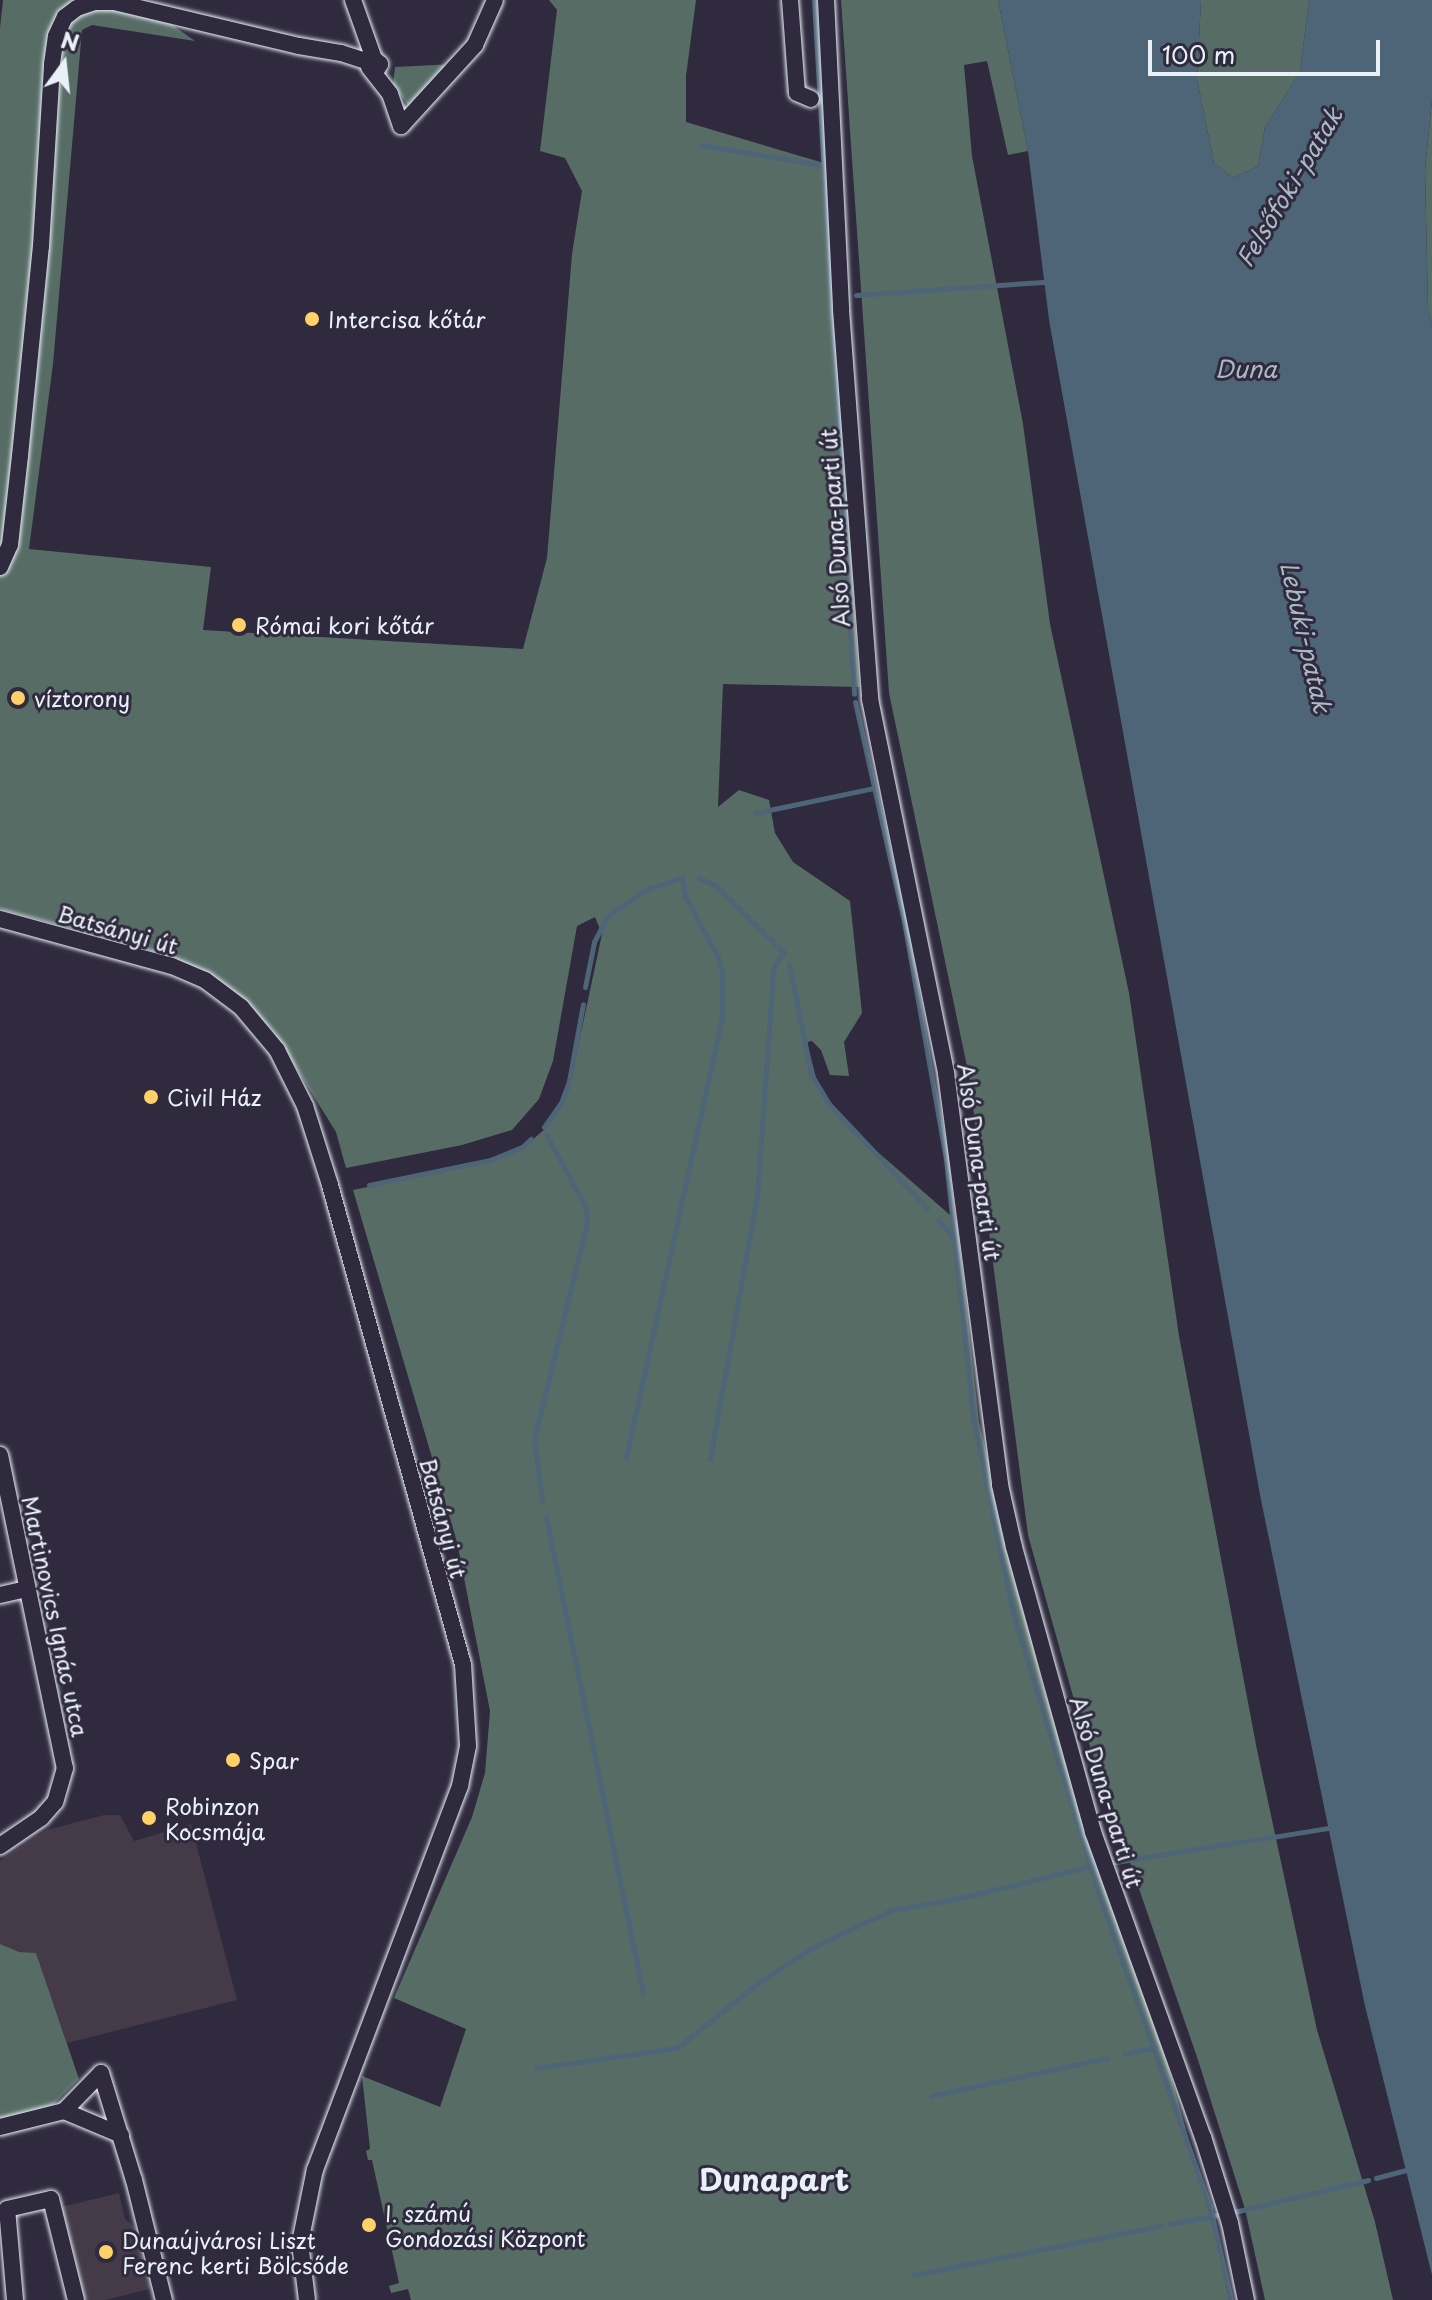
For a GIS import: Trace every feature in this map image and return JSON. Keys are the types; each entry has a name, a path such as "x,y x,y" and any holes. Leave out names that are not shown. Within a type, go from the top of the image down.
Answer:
{"street":[{"path":"353,0 373,64 390,94 401,126 475,45 495,0"},
{"path":"790,0 797,93 811,99"},
{"name":"Alsó Duna-parti út","path":"826,0 841,310 870,699 946,1073 1000,1485 1060,1719 1104,1864 1207,2151 1230,2223 1246,2300"},
{"path":"0,567 10,545 22,441 41,246 52,64 56,36 65,17 77,8 94,2 114,2 341,53 373,64"},
{"name":"Batsányi út","path":"0,919 172,966 205,980 241,1007 277,1050 305,1106 330,1185 463,1664 468,1746 460,1786 315,2169 300,2243 307,2300"},
{"name":"Martinovics Ignác utca","path":"0,1455 65,1768 61,1787 41,1818 0,1846"},
{"path":"0,1595 26,1589"},
{"path":"0,2127 64,2111 101,2073 121,2135 164,2300"},
{"path":"64,2111 121,2135"},
{"path":"15,2300 7,2209 51,2199 76,2300"}],"shaded area":[{"path":"104,1815 120,1815 134,1841 191,1824 237,2000 67,2043 36,1954 18,1952 0,1944 0,1861 47,1830"},
{"name":"Dunaújvárosi Liszt Ferenc kerti Bölcsőde","path":"119,2193 125,2219 134,2226 150,2289 106,2300 83,2300 69,2240 57,2208"}],"green space":[{"path":"3,0 137,0 195,41 92,25 82,30 53,364 29,549 211,567 203,630 523,649 547,558 572,254 582,191 565,158 540,151 557,10 549,0 696,0 686,76 686,122 827,164 859,687 723,684 718,807 739,790 769,800 775,833 793,862 850,901 862,1013 844,1042 849,1076 830,1075 821,1050 812,1041 807,1042 818,1086 842,1121 957,1221 979,1422 1042,1683 1093,1845 1153,2014 1213,2225 1229,2300 411,2300 408,2289 391,2293 389,2286 399,2283 372,2160 368,2160 366,2151 370,2149 362,2076 440,2107 466,2029 394,1998 472,1817 485,1773 490,1711 457,1542 353,1190 491,1161 522,1149 546,1128 569,1089 602,934 595,917 577,926 553,1061 539,1099 512,1130 462,1145 346,1168 336,1132 272,1029 216,979 145,948 0,909 0,28"},
{"path":"841,0 998,0 1028,151 1008,155 987,61 964,65 972,156 1023,424 1050,624 1129,993 1179,1336 1257,1750 1317,2030 1375,2222 1393,2300 1265,2300 1245,2209 1198,2060 1074,1700 1028,1535 969,1076 889,693"},
{"path":"1201,0 1309,0 1300,72 1265,127 1258,166 1233,178 1214,163 1197,79"},
{"path":"456,64 409,107 393,84 395,67"},
{"path":"1432,100 1432,324 1428,309 1425,169"},
{"path":"0,1944 19,1952 36,1953 79,2079 52,2106 0,2120"}],"water":[{"name":"Duna","path":"998,0 1201,0 1197,79 1214,163 1233,178 1258,166 1265,127 1300,72 1309,0 1432,0 1432,100 1425,169 1428,309 1432,324 1432,2275 1365,2006 1260,1495 1049,320 1028,151"}],"waterway":[{"path":"814,0 854,694"},
{"path":"701,145 822,165"},
{"path":"856,295 1044,282"},
{"path":"855,702 904,921 946,1159 973,1416 1013,1613 1100,1898 1210,2207 1231,2300"},
{"path":"755,813 874,788"},
{"path":"585,987 594,942 607,917 645,890 682,877 685,896 718,957 722,973 722,1017 626,1457"},
{"path":"699,878 717,886 784,953"},
{"path":"710,1459 757,1196 773,974 775,964 784,952"},
{"path":"789,964 811,1074 829,1104 927,1208"},
{"path":"544,1127 561,1103 569,1081 583,1004"},
{"path":"542,1501 534,1439 587,1224 586,1208 546,1134"},
{"path":"369,1185 490,1160 522,1147 531,1139"},
{"path":"938,1220 953,1237"},
{"path":"546,1517 643,1994"},
{"path":"536,2068 677,2048 759,1982 815,1946 892,1910 965,1897 1091,1866 1329,1828"},
{"path":"1124,2054 1155,2047"},
{"path":"931,2096 1107,2058"},
{"path":"1376,2178 1406,2170"},
{"path":"1234,2212 1368,2180"},
{"path":"1169,2224 1217,2215"},
{"path":"913,2275 1161,2226"}],"place":[{"name":"Intercisa kőtár","path":"312,319"},
{"name":"Római kori kőtár","path":"239,625"},
{"name":"víztorony","path":"18,698"},
{"name":"Civil Ház","path":"151,1097"},
{"name":"Spar","path":"233,1760"},
{"name":"Robinzon Kocsmája","path":"149,1818"},
{"name":"I. számú Gondozási Központ","path":"369,2225"},
{"name":"Dunaújvárosi Liszt Ferenc kerti Bölcsőde","path":"106,2252"}],"district":[{"name":"Dunapart","path":"774,2179"}],"water label":[{"name":"Felsőfoki-patak","path":"1289,187"},
{"name":"Lebuki-patak","path":"1306,637"}]}
